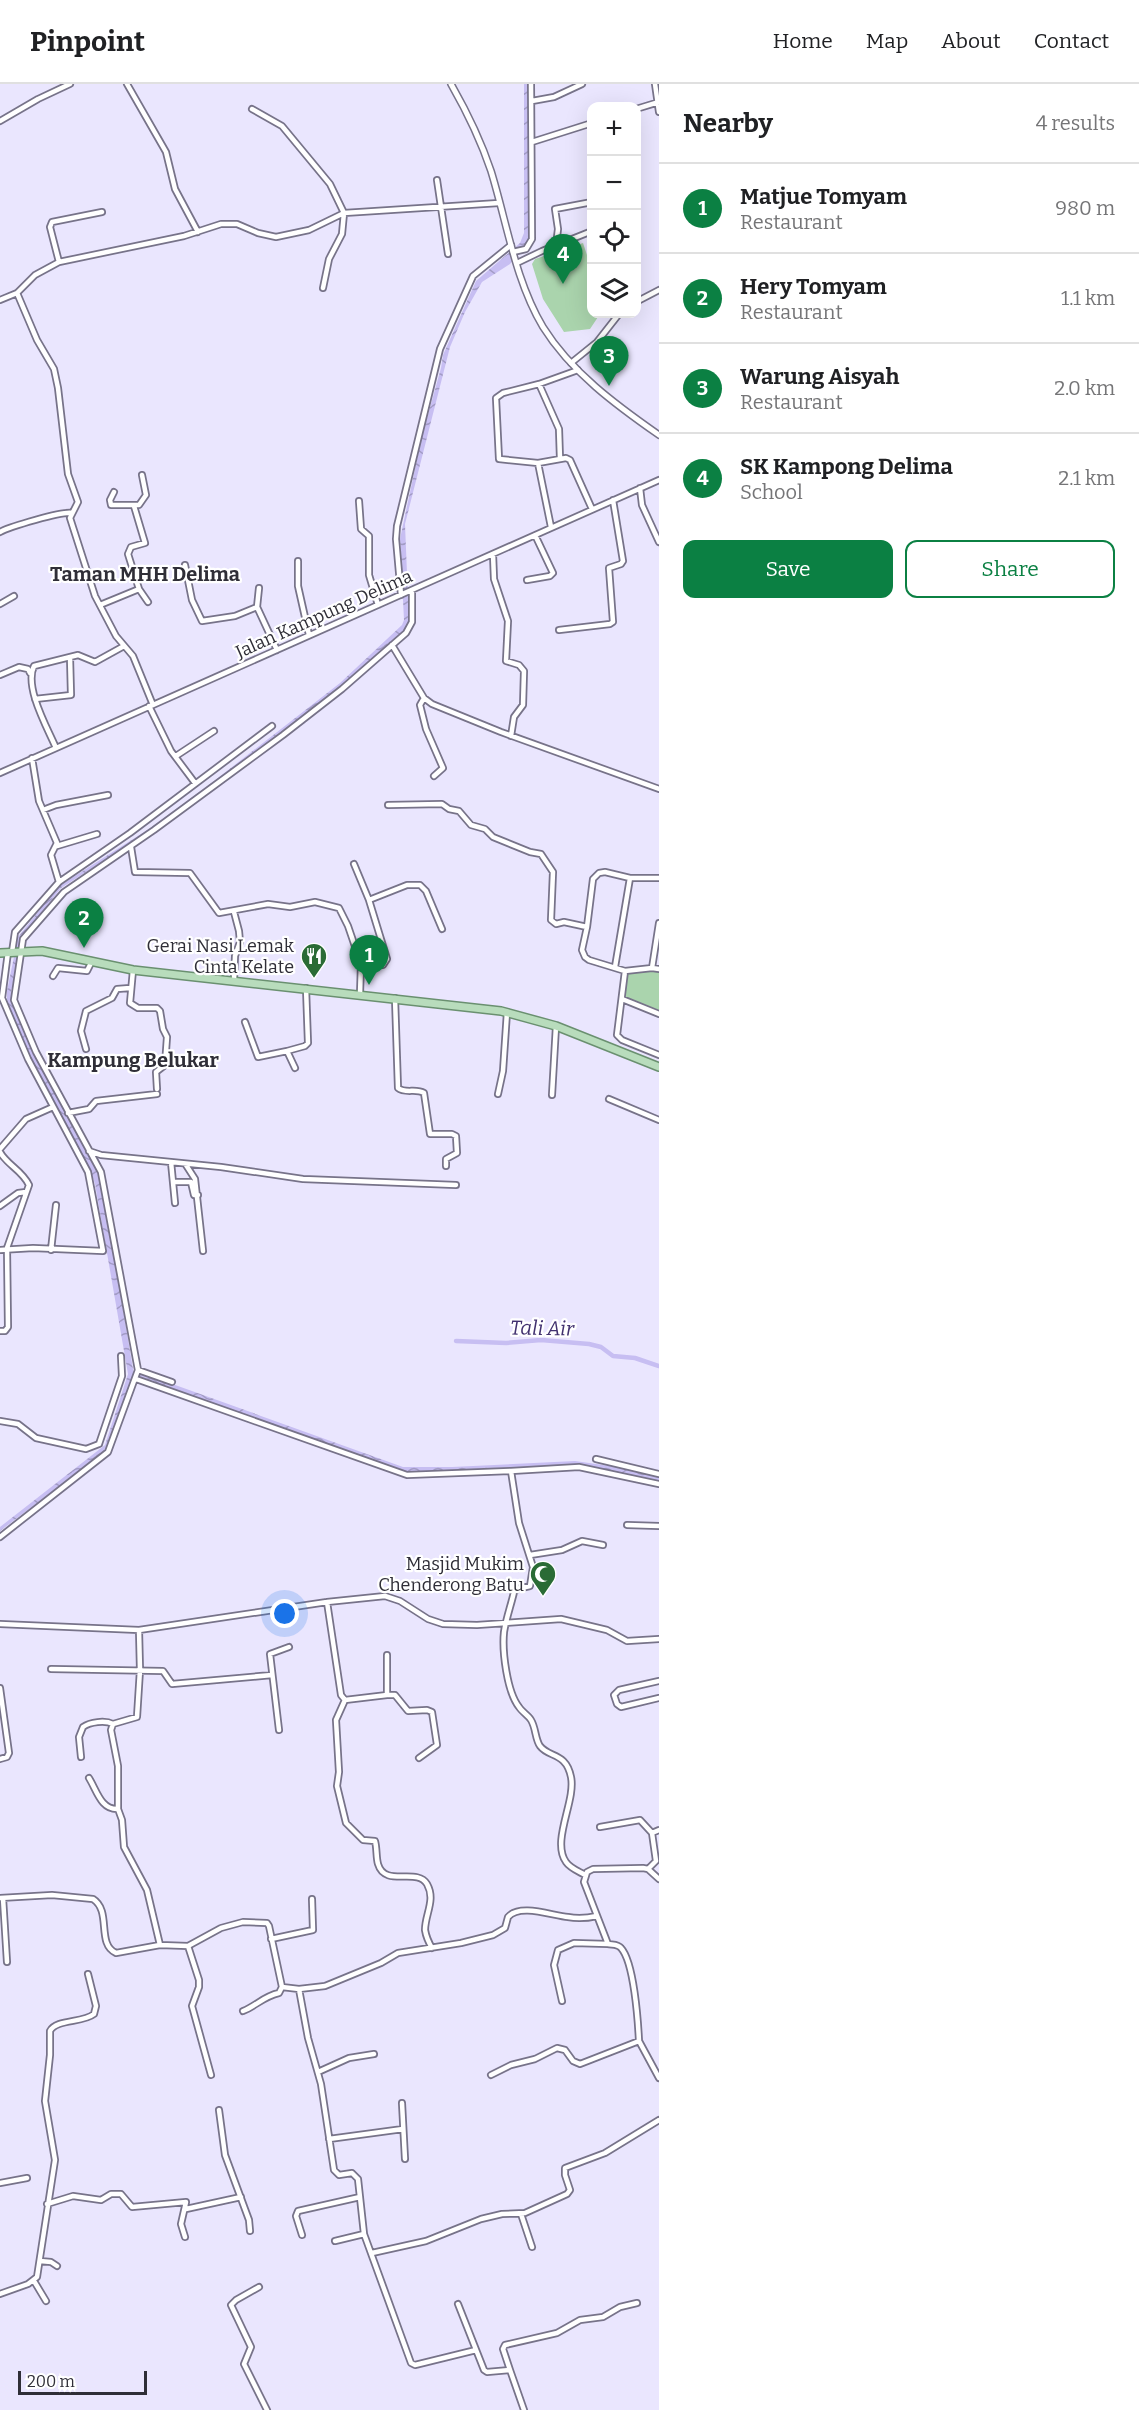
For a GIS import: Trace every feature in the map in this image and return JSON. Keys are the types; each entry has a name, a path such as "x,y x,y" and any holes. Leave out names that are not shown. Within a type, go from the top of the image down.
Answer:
{"main road":[{"path":"0,953 42,951 133,970 507,1012 556,1026 657,1066"}],"street":[{"path":"0,121 70,84"},
{"path":"127,84 166,152 175,189 198,232"},
{"path":"451,84 483,149 512,249 528,296 540,321 555,344 578,370 627,413 659,435"},
{"path":"401,595 397,526 437,357 473,276 512,249 526,249 532,239 531,84"},
{"path":"532,101 554,97 582,84"},
{"path":"655,84 659,112"},
{"path":"641,107 658,102"},
{"path":"252,109 282,126 330,184 344,213 342,234 329,259 323,288"},
{"path":"532,142 587,124"},
{"path":"437,180 448,254"},
{"path":"0,300 17,293 35,275 59,262 184,236 230,223 276,237 309,230 344,213 499,203"},
{"path":"556,245 558,229 555,209 587,203"},
{"path":"59,262 50,227 52,222 102,212"},
{"path":"517,263 587,233"},
{"path":"641,299 659,290"},
{"path":"17,293 37,340 54,369 69,474 78,502 72,513 71,523 92,589 116,636 133,656 151,706 176,756 195,783"},
{"path":"571,363 597,342 616,318"},
{"path":"578,370 539,384 500,394 495,402 499,459 537,463 566,458 573,462 592,509"},
{"path":"539,384 559,429 560,459"},
{"path":"537,463 551,527"},
{"path":"114,492 110,500 111,505 134,506 143,502 146,495 142,475"},
{"name":"Jalan Kampung Delima","path":"0,772 659,480"},
{"path":"640,488 642,504 659,542"},
{"path":"559,630 613,622 609,568 621,564 622,561 613,500"},
{"path":"359,501 361,529 369,536 369,575 378,605"},
{"path":"134,506 145,543 131,547 128,554 139,588 148,602"},
{"path":"0,532 9,527 63,513 72,513"},
{"path":"527,580 550,576 553,573 535,535"},
{"path":"493,554 492,570 508,621 506,660 519,665 524,671 524,704 514,717 511,736"},
{"path":"298,561 298,586 309,635"},
{"path":"185,565 192,600 202,621 235,616 257,607"},
{"path":"100,605 139,588"},
{"path":"259,588 257,607 277,650"},
{"path":"0,1250 8,1248 103,1251 88,1172 28,1059 2,998 13,952 26,933 64,892 131,847 309,715 392,645 411,627 412,590"},
{"path":"0,604 14,596"},
{"path":"392,645 424,698 432,704 511,736 659,789"},
{"path":"30,673 36,664 70,657 79,656 95,662 124,646"},
{"path":"35,699 71,694 70,657"},
{"path":"0,675 20,667 28,669 35,699 56,747"},
{"path":"424,698 420,705 426,729 443,768 434,776"},
{"path":"0,1537 107,1451 112,1444 131,1384 138,1370 101,1172 36,1052 14,1000 15,932 59,882 130,833 272,726"},
{"path":"176,756 214,731"},
{"path":"32,758 39,801 57,846"},
{"path":"43,810 56,805 108,795"},
{"path":"388,805 442,804 449,809 459,811 472,825 484,828 493,836 530,852 541,854 553,872 551,920 554,923 564,922 587,927"},
{"path":"59,882 51,855 57,846 97,834"},
{"path":"131,847 135,872 190,873 218,912 234,912 269,904 291,907 315,902 335,906 341,910 346,920 361,964 360,994"},
{"path":"354,864 369,900 387,961 383,965 361,964"},
{"path":"659,878 630,878 605,872 596,875 593,879 582,950 590,960 625,971 659,969"},
{"path":"615,967 630,878"},
{"path":"369,900 407,885 420,885 426,891 442,929"},
{"path":"234,912 240,931 240,942 235,956 234,980"},
{"path":"652,968 659,922"},
{"path":"69,969 71,956"},
{"path":"53,976 57,969 86,972 92,961"},
{"path":"68,1113 89,1109 97,1101 157,1091 156,1072 165,1065 167,1037 160,1011 152,1007 133,1007 129,999 133,970"},
{"path":"625,971 617,1031 619,1038 659,1055 657,1066"},
{"path":"86,1049 81,1031 86,1011 112,998 117,988 130,988"},
{"path":"245,1022 258,1057 305,1046 308,1042 306,988"},
{"path":"395,998 398,1088 424,1093 430,1134 456,1136 457,1153 446,1159 446,1166"},
{"path":"622,999 659,1014"},
{"path":"498,1094 503,1071 507,1012"},
{"path":"552,1095 556,1026"},
{"path":"287,1051 295,1068"},
{"path":"609,1099 659,1120"},
{"path":"0,1331 5,1331 8,1327 8,1248 29,1183 5,1161 0,1150 26,1119 53,1107"},
{"path":"89,1151 101,1155 303,1179 456,1185"},
{"path":"0,1165 5,1161"},
{"path":"171,1162 175,1203"},
{"path":"184,1164 192,1172 198,1195 203,1251"},
{"path":"173,1182 191,1182 194,1195 198,1195"},
{"path":"0,1206 18,1193 26,1192"},
{"path":"51,1250 56,1204"},
{"path":"99,1444 122,1376 121,1356"},
{"path":"138,1370 172,1382"},
{"path":"136,1378 407,1475 579,1467 659,1484"},
{"path":"0,1421 18,1424 36,1438 86,1449 99,1444"},
{"path":"99,1444 107,1451"},
{"path":"596,1459 659,1474"},
{"path":"511,1471 519,1523 533,1570 531,1584 514,1590 504,1639 506,1667 516,1703 533,1723 539,1744 544,1750 557,1755 565,1762 571,1775 572,1790 565,1818 562,1854 572,1868 585,1875"},
{"path":"627,1526 659,1526"},
{"path":"530,1556 561,1551 582,1541 603,1545"},
{"path":"0,1624 139,1630 327,1602 385,1596 400,1600 428,1619 443,1624 561,1619 607,1630 627,1641 659,1639"},
{"path":"327,1602 341,1695 345,1700"},
{"path":"81,1757 79,1737 83,1727 89,1724 109,1722 113,1724 137,1717 140,1670 139,1630"},
{"path":"279,1730 270,1654 289,1647"},
{"path":"387,1655 387,1695"},
{"path":"51,1669 163,1671 172,1684 272,1675"},
{"path":"659,1681 619,1690 615,1695 617,1704 621,1707 659,1698"},
{"path":"0,1688 9,1752 8,1756 0,1759"},
{"path":"345,1700 395,1695 408,1711 428,1710 432,1712 437,1745 419,1758"},
{"path":"345,1700 339,1710 336,1730 339,1772 337,1786 346,1823 363,1840 375,1841 378,1866 385,1874 394,1877 419,1877 426,1882 431,1896 425,1930 432,1948"},
{"path":"113,1724 111,1730 118,1766 118,1809 122,1820 124,1846 147,1890 160,1945"},
{"path":"89,1778 105,1806 118,1809"},
{"path":"600,1827 640,1820 652,1833 656,1861 648,1869"},
{"path":"652,1833 659,1830"},
{"path":"608,1944 584,1882 585,1875 593,1869 648,1869 659,1879"},
{"path":"7,1962 2,1898 52,1894 93,1899 103,1909 105,1932 112,1952 160,1945 188,1946 221,1928 243,1922 267,1923 282,1987 279,1993 260,1999 255,2005 243,2011"},
{"path":"271,1939 313,1930 312,1899"},
{"path":"282,1987 299,1989 325,1986 381,1963 398,1953 498,1933 505,1928 508,1917 514,1912 543,1911 571,1918 597,1916"},
{"path":"562,2001 554,1965 558,1950 575,1943 608,1944 619,1947 623,1952 635,1991 639,2041 659,2078"},
{"path":"188,1946 199,1980 199,1987 192,2006 211,2075"},
{"path":"0,2294 34,2281 37,2277 55,2160 45,2101 50,2031 56,2025 84,2020 94,2014 96,2006 88,1974"},
{"path":"299,1989 318,2072 334,2170 339,2175 356,2175 364,2234 412,2364 476,2350"},
{"path":"491,2075 557,2048 565,2050 573,2061 580,2064 639,2041"},
{"path":"318,2072 349,2058 374,2054"},
{"path":"402,2103 405,2159"},
{"path":"219,2110 225,2155 249,2220 250,2231"},
{"path":"372,2253 426,2241 481,2219 502,2214 521,2214 567,2194 570,2190 565,2175 566,2168 604,2153 659,2120"},
{"path":"329,2139 403,2129"},
{"path":"0,2183 27,2178"},
{"path":"47,2204 73,2196 101,2200 111,2194 121,2194 132,2207 186,2202 182,2224 185,2237"},
{"path":"186,2209 241,2197"},
{"path":"302,2235 296,2216 298,2211 360,2197"},
{"path":"521,2214 532,2247"},
{"path":"335,2241 364,2234"},
{"path":"40,2261 55,2263 57,2266"},
{"path":"34,2281 46,2301"},
{"path":"260,2287 231,2305 251,2347 244,2364 267,2410"},
{"path":"524,2410 503,2349 505,2345 558,2333 579,2320 604,2317 619,2307 637,2303"},
{"path":"458,2304 486,2372 510,2370"}],"green space":[{"path":"583,243 587,255 587,318 597,318 590,329 564,332 543,299 532,264 535,259"},
{"path":"659,969 659,1014 622,999 625,971"}],"water":[{"path":"524,84 530,84 529,242 510,264 482,282 465,312 450,347 405,524 409,623 407,628 340,688 154,829 61,888 22,937 11,992 12,1002 34,1055 102,1183 134,1375 110,1448 0,1531 0,1527 105,1445 128,1374 95,1184 90,1169 29,1056 7,1003 7,991 18,937 59,886 152,827 214,781 340,683 402,625 404,620 400,539 422,436 443,355 476,281 520,243 524,233"},
{"path":"139,1372 403,1467 575,1461 631,1469 659,1477 659,1482 582,1465 408,1472 140,1377"}],"waterway":[{"name":"Tali Air","path":"456,1341 506,1343 541,1340 589,1344 601,1347 613,1356 635,1358 659,1366"}],"place":[{"name":"SK Kampong Delima","path":"563,284"},
{"name":"Warung Aisyah","path":"609,386"},
{"name":"Hery Tomyam","path":"84,948"},
{"name":"Gerai Nasi Lemak Cinta Kelate","path":"314,979"},
{"name":"Matjue Tomyam","path":"369,985"},
{"name":"Masjid Mukim Chenderong Batu","path":"543,1597"}],"district":[{"name":"Taman MHH Delima","path":"145,574"},
{"name":"Kampung Belukar","path":"133,1060"}]}
